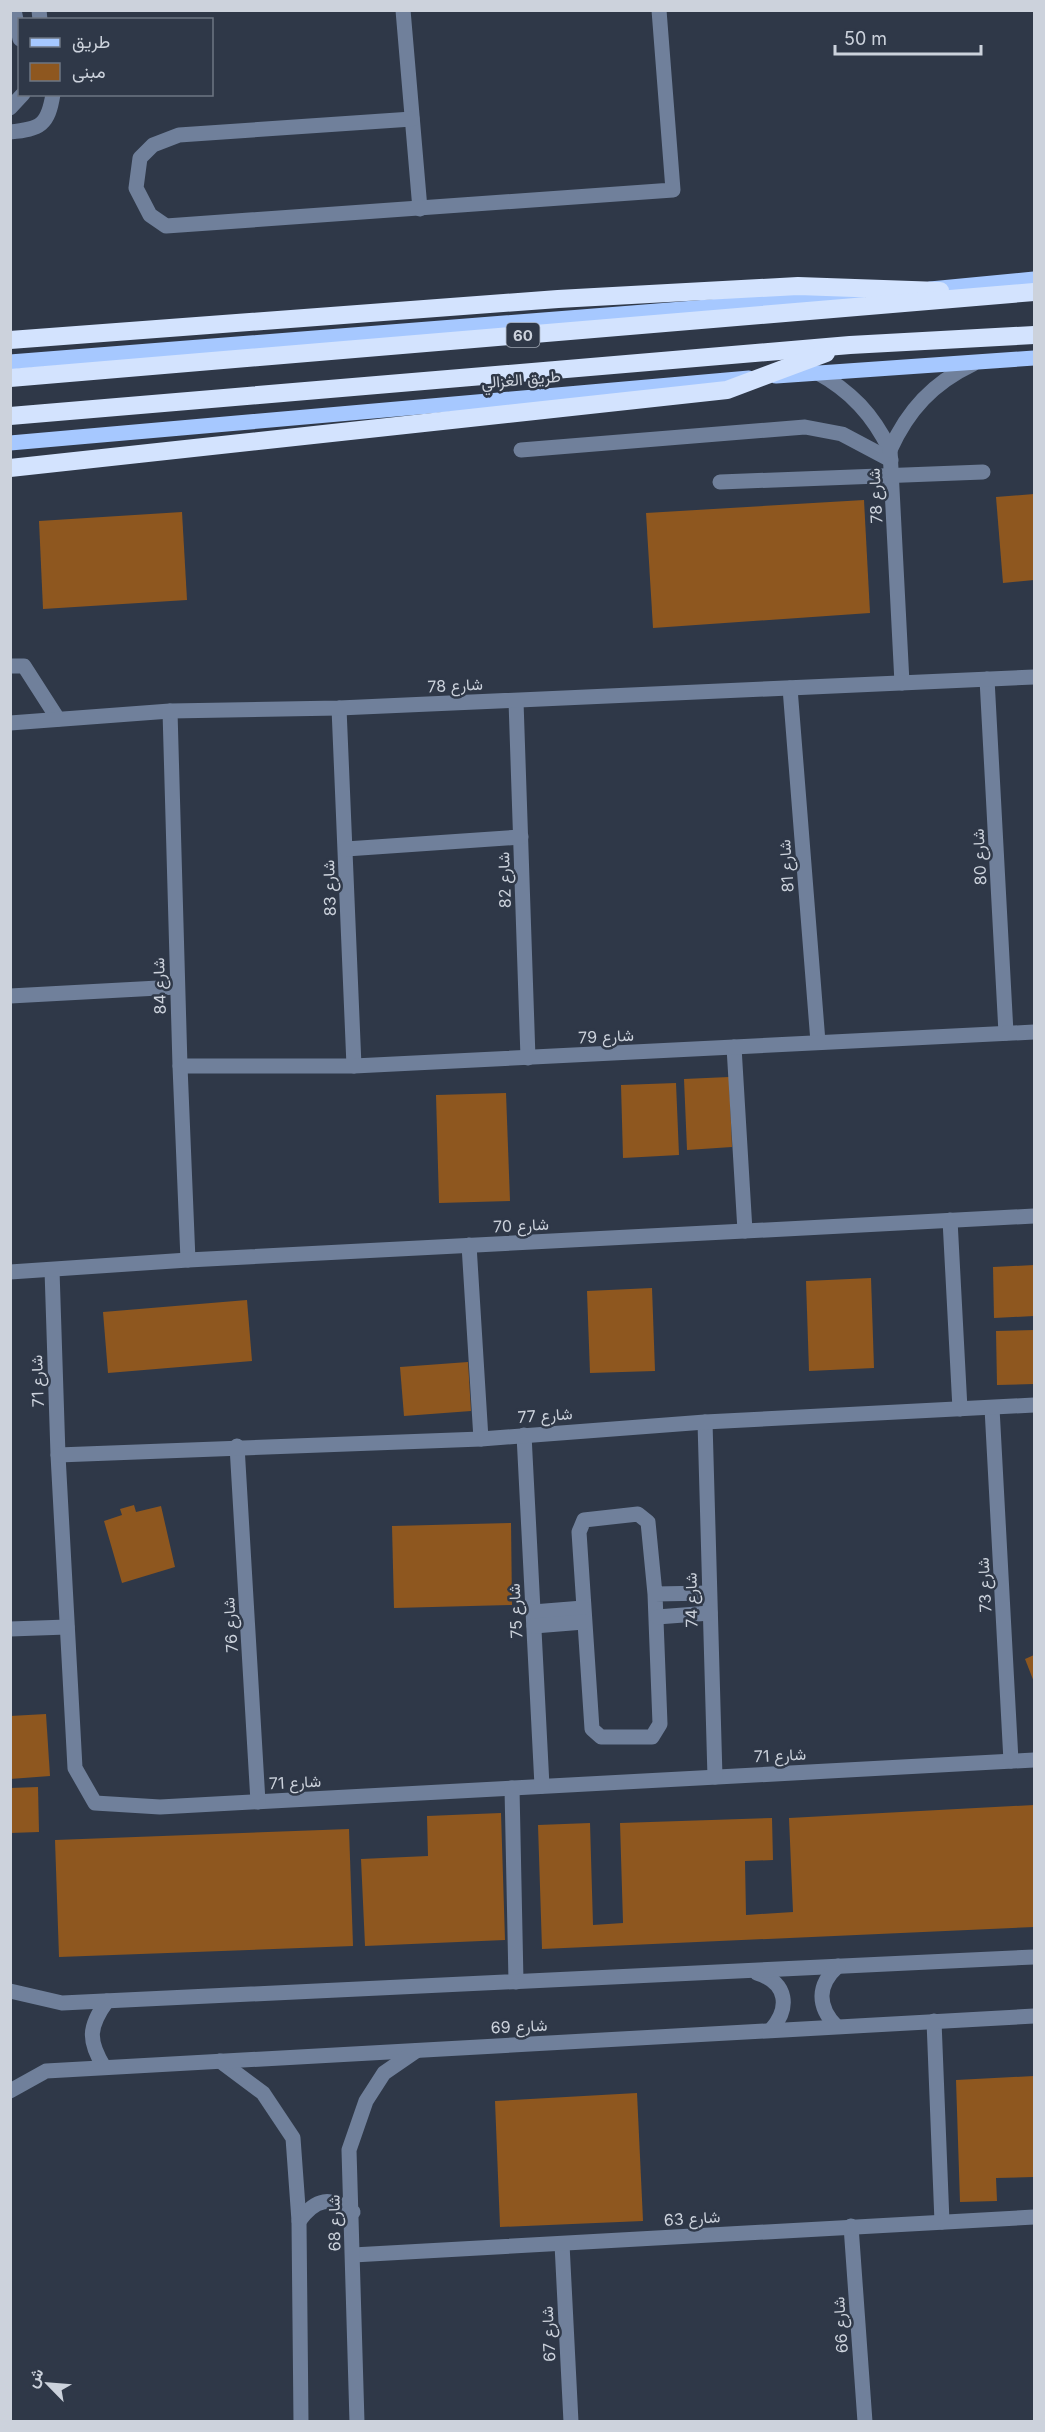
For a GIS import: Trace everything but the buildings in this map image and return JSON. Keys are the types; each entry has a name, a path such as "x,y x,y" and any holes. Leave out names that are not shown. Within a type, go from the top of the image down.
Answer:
{"highway":[{"path":"10,340 558,299 798,285 993,293 1002,296"},
{"name":"60","path":"10,378 1035,292"},
{"name":"طريق الغزالي","path":"10,416 850,345 1035,335"},
{"path":"10,468 727,390 850,345"}],"main road":[{"path":"10,362 1035,279"},
{"name":"طريق الغزالي","path":"10,443 816,372 973,364 1035,358"}],"street":[{"path":"14,10 18,29"},
{"path":"403,10 420,210"},
{"path":"412,118 179,135 153,145 141,158 136,188 150,215 165,226 420,210 673,190 659,10"},
{"path":"10,108 21,96"},
{"path":"10,132 31,130 43,124 50,114 53,96"},
{"name":"شارع 78","path":"891,462 909,414 922,398 938,384 973,364"},
{"name":"شارع 78","path":"816,372 847,392 873,418 891,462 902,683"},
{"path":"521,450 805,427 842,434 891,462"},
{"path":"720,482 891,462 983,472"},
{"path":"10,666 24,666 58,719"},
{"name":"شارع 78","path":"10,723 170,711 339,708 1035,677"},
{"name":"شارع 80","path":"987,679 1006,1033"},
{"name":"شارع 81","path":"790,688 818,1042"},
{"name":"شارع 82","path":"516,700 528,1058"},
{"name":"شارع 83","path":"339,708 354,1066"},
{"name":"شارع 84","path":"170,711 177,987 188,1260"},
{"path":"346,849 521,837"},
{"path":"10,996 177,987"},
{"name":"شارع 79","path":"180,1066 354,1066 1035,1032"},
{"path":"734,1047 746,1231"},
{"name":"شارع 70","path":"10,1272 188,1260 1035,1216"},
{"path":"950,1220 960,1409"},
{"path":"469,1245 481,1438"},
{"name":"شارع 71","path":"52,1270 58,1455 75,1768 95,1803 160,1807 1035,1760"},
{"name":"شارع 77","path":"58,1455 237,1446 481,1438 705,1422 1035,1405"},
{"name":"شارع 73","path":"992,1408 1011,1761"},
{"name":"شارع 74","path":"705,1422 715,1777"},
{"name":"شارع 75","path":"524,1435 542,1786"},
{"name":"شارع 76","path":"237,1446 258,1802"},
{"path":"638,1514 648,1522 655,1594 660,1724 652,1737 602,1737 592,1729 579,1532 584,1521 638,1514"},
{"path":"655,1594 709,1593"},
{"path":"657,1617 710,1613"},
{"path":"533,1619 584,1615"},
{"path":"10,1629 67,1627"},
{"path":"512,1788 516,1982"},
{"path":"10,1991 62,2003 1035,1957"},
{"path":"836,2026 826,2016 821,2003 822,1989 827,1975 838,1966"},
{"path":"754,1972 769,1977 780,1988 784,2003 781,2019 771,2030"},
{"path":"104,2067 92,2048 92,2029 98,2013 107,2001"},
{"name":"شارع 69","path":"10,2091 46,2071 1035,2016"},
{"path":"934,2021 942,2222"},
{"name":"شارع 68","path":"357,2421 353,2212 349,2150 366,2101 384,2073 417,2050"},
{"path":"220,2061 263,2093 293,2138 298,2221 302,2421"},
{"path":"298,2221 308,2208 323,2201 339,2203 353,2212"},
{"name":"شارع 63","path":"353,2255 1035,2217"},
{"name":"شارع 66","path":"851,2226 865,2421"},
{"name":"شارع 67","path":"562,2244 571,2421"}]}
